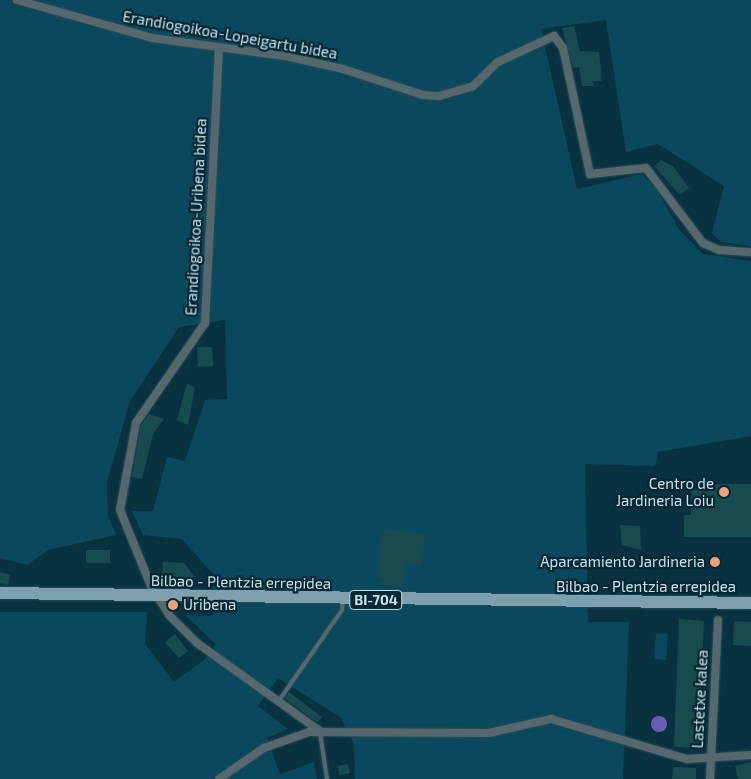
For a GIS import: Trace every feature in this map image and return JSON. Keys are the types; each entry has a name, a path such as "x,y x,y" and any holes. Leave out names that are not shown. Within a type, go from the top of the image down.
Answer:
{"main road":[{"name":"Bilbao - Plentzia errepidea","path":"0,593 158,597 751,603"}],"street":[{"name":"Erandiogoikoa-Lopeigartu bidea","path":"17,0 90,24 220,47 285,56 362,74 401,91 439,96 473,86 498,62 554,36 562,48 590,174 626,166 646,168 702,243 719,250 751,252"},
{"name":"Erandiogoikoa-Uribena bidea","path":"220,47 205,323 136,423 120,493 120,510 158,597 197,643 277,704 320,731"},
{"name":"Lastetxe kalea","path":"710,779 718,620"},
{"path":"219,779 264,748 320,731 489,733 551,719 687,759 751,755"}],"lane":[{"path":"277,704 342,610 343,599"},
{"path":"320,731 328,779"}],"shaded area":[{"path":"0,0 751,0 751,246 721,242 712,233 724,186 658,144 626,152 606,20 541,29 577,189 642,174 656,188 678,228 703,254 751,261 751,436 658,452 655,466 585,464 588,622 629,622 623,779 355,779 354,744 340,717 278,678 258,706 288,729 267,738 280,774 314,762 317,779 0,779 0,612 147,612 145,644 174,682 205,659 216,644 185,615 213,616 213,574 182,539 143,535 132,511 153,511 167,457 185,461 205,400 227,399 225,320 179,327 130,401 107,482 108,516 116,535 48,550 27,565 0,558"},
{"path":"656,633 668,634 666,660 654,659"},
{"path":"656,716 662,716 667,721 665,730 656,732 651,727 651,721"}],"building":[{"path":"574,26 580,51 599,52 602,81 593,81 594,86 582,86 579,67 573,68 562,28"},
{"path":"661,160 673,166 689,188 680,195 654,166"},
{"path":"197,347 212,347 213,366 198,367"},
{"path":"187,383 195,388 188,425 177,420"},
{"path":"149,414 164,419 153,434 142,479 132,477 141,425"},
{"path":"713,484 751,484 751,537 684,537 684,515 691,515 692,489 712,491"},
{"path":"620,525 640,526 641,550 622,545"},
{"path":"385,529 425,534 422,564 406,563 402,587 382,585 384,578 377,577 379,547"},
{"path":"86,550 110,550 110,563 86,563"},
{"path":"163,562 184,563 194,576 189,581 168,581 169,574 162,574"},
{"path":"0,572 10,575 8,585 0,583"},
{"path":"679,619 704,621 698,748 674,747"},
{"path":"734,621 751,622 751,646 733,645"},
{"path":"175,634 188,651 179,658 165,642"},
{"path":"289,692 322,717 318,723 285,699"},
{"path":"751,762 751,779 738,779 735,766"},
{"path":"348,764 350,773 339,775 338,766"},
{"path":"673,767 696,768 696,779 672,779"}],"place":[{"name":"Centro de Jardineria Loiu","path":"724,492"},
{"name":"Aparcamiento Jardineria","path":"715,562"},
{"name":"Uribena","path":"173,605"}]}
